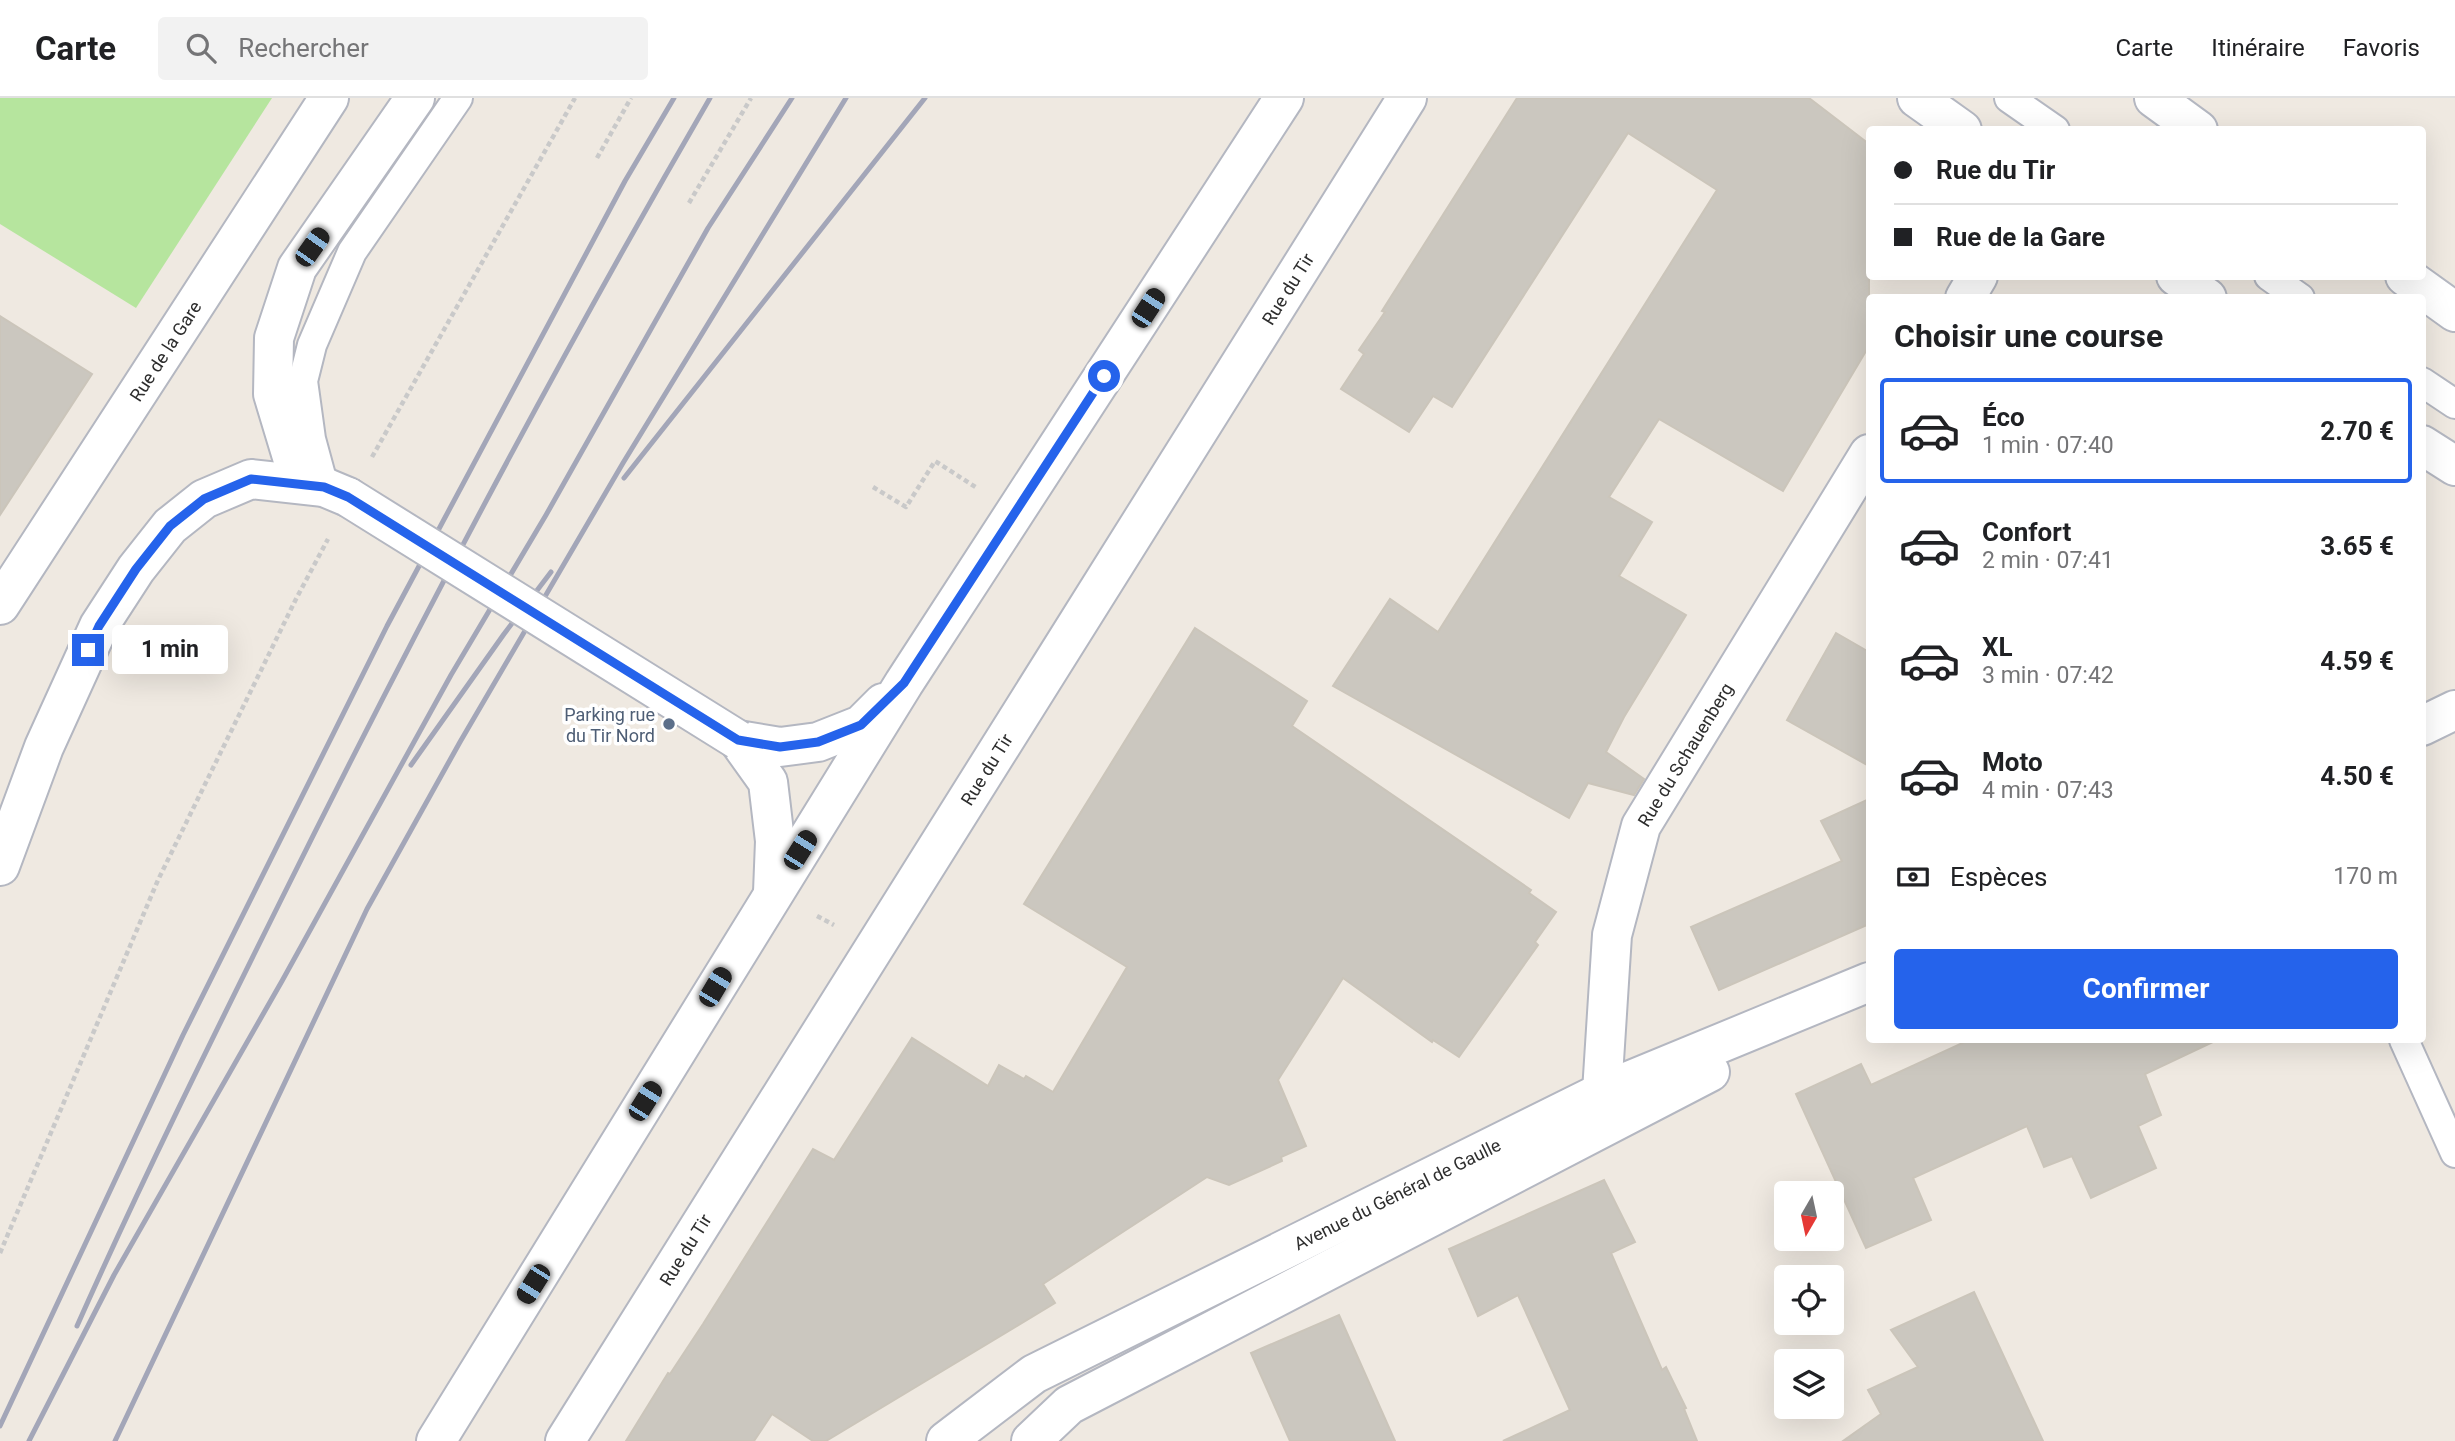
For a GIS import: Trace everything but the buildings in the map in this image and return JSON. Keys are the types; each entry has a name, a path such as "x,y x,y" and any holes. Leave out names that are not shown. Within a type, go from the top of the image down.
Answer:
{"street":[{"name":"Rue de la Gare","path":"0,606 329,98"},
{"path":"324,487 292,457 272,394 274,338 297,268 415,98"},
{"path":"436,1441 904,683 1284,98"},
{"name":"Rue du Tir","path":"565,1441 1407,98"},
{"path":"1917,98 1956,126"},
{"path":"2154,98 2192,126"},
{"path":"2182,280 2201,294"},
{"path":"2411,280 2455,312"},
{"path":"2426,448 2455,467"},
{"name":"Rue du Schauenberg","path":"1602,1092 1612,935 1641,826 1866,459"},
{"path":"0,866 44,747 99,626 136,569 170,526 204,499 251,479 324,487 348,497 738,740 780,747 818,742 861,725 904,683"},
{"path":"2426,724 2455,709"},
{"path":"738,740 768,782 775,841 774,892"},
{"name":"Avenue du Général de Gaulle","path":"946,1441 1034,1374 1602,1092 1866,983"},
{"name":"Avenue du Général de Gaulle","path":"1031,1441 1069,1405 1866,992"}],"lane":[{"path":"324,487 311,439 303,381 312,345 352,252 458,98"},
{"path":"2009,98 2049,126"},
{"path":"2275,280 2294,294"},
{"path":"2426,385 2455,404"},
{"path":"2405,1043 2444,1099 2455,1153"}],"path":[{"path":"371,459 575,98"},
{"path":"597,158 631,98"},
{"path":"689,203 751,98"},
{"path":"873,487 906,508 935,461 975,486"},
{"path":"0,1253 159,880 333,529"}],"green space":[{"path":"0,98 272,98 136,308 0,224"}],"railway":[{"path":"0,1426 183,1035 387,626 625,181 674,98"},
{"path":"77,1326 203,1059 384,697 543,395 710,98"},
{"path":"29,1441 114,1275 282,981 451,675 546,515 708,228 792,98"},
{"path":"115,1441 367,909 460,742 623,463 846,98"},
{"path":"624,478 925,98"},
{"path":"411,765 551,572"}],"place":[{"name":"Parking rue du Tir Nord","path":"669,724"}],"route":[{"path":"88,650 99,626 136,569 170,526 204,499 251,479 324,487 348,497 738,740 780,747 818,742 861,725 904,683 1104,376"}]}
